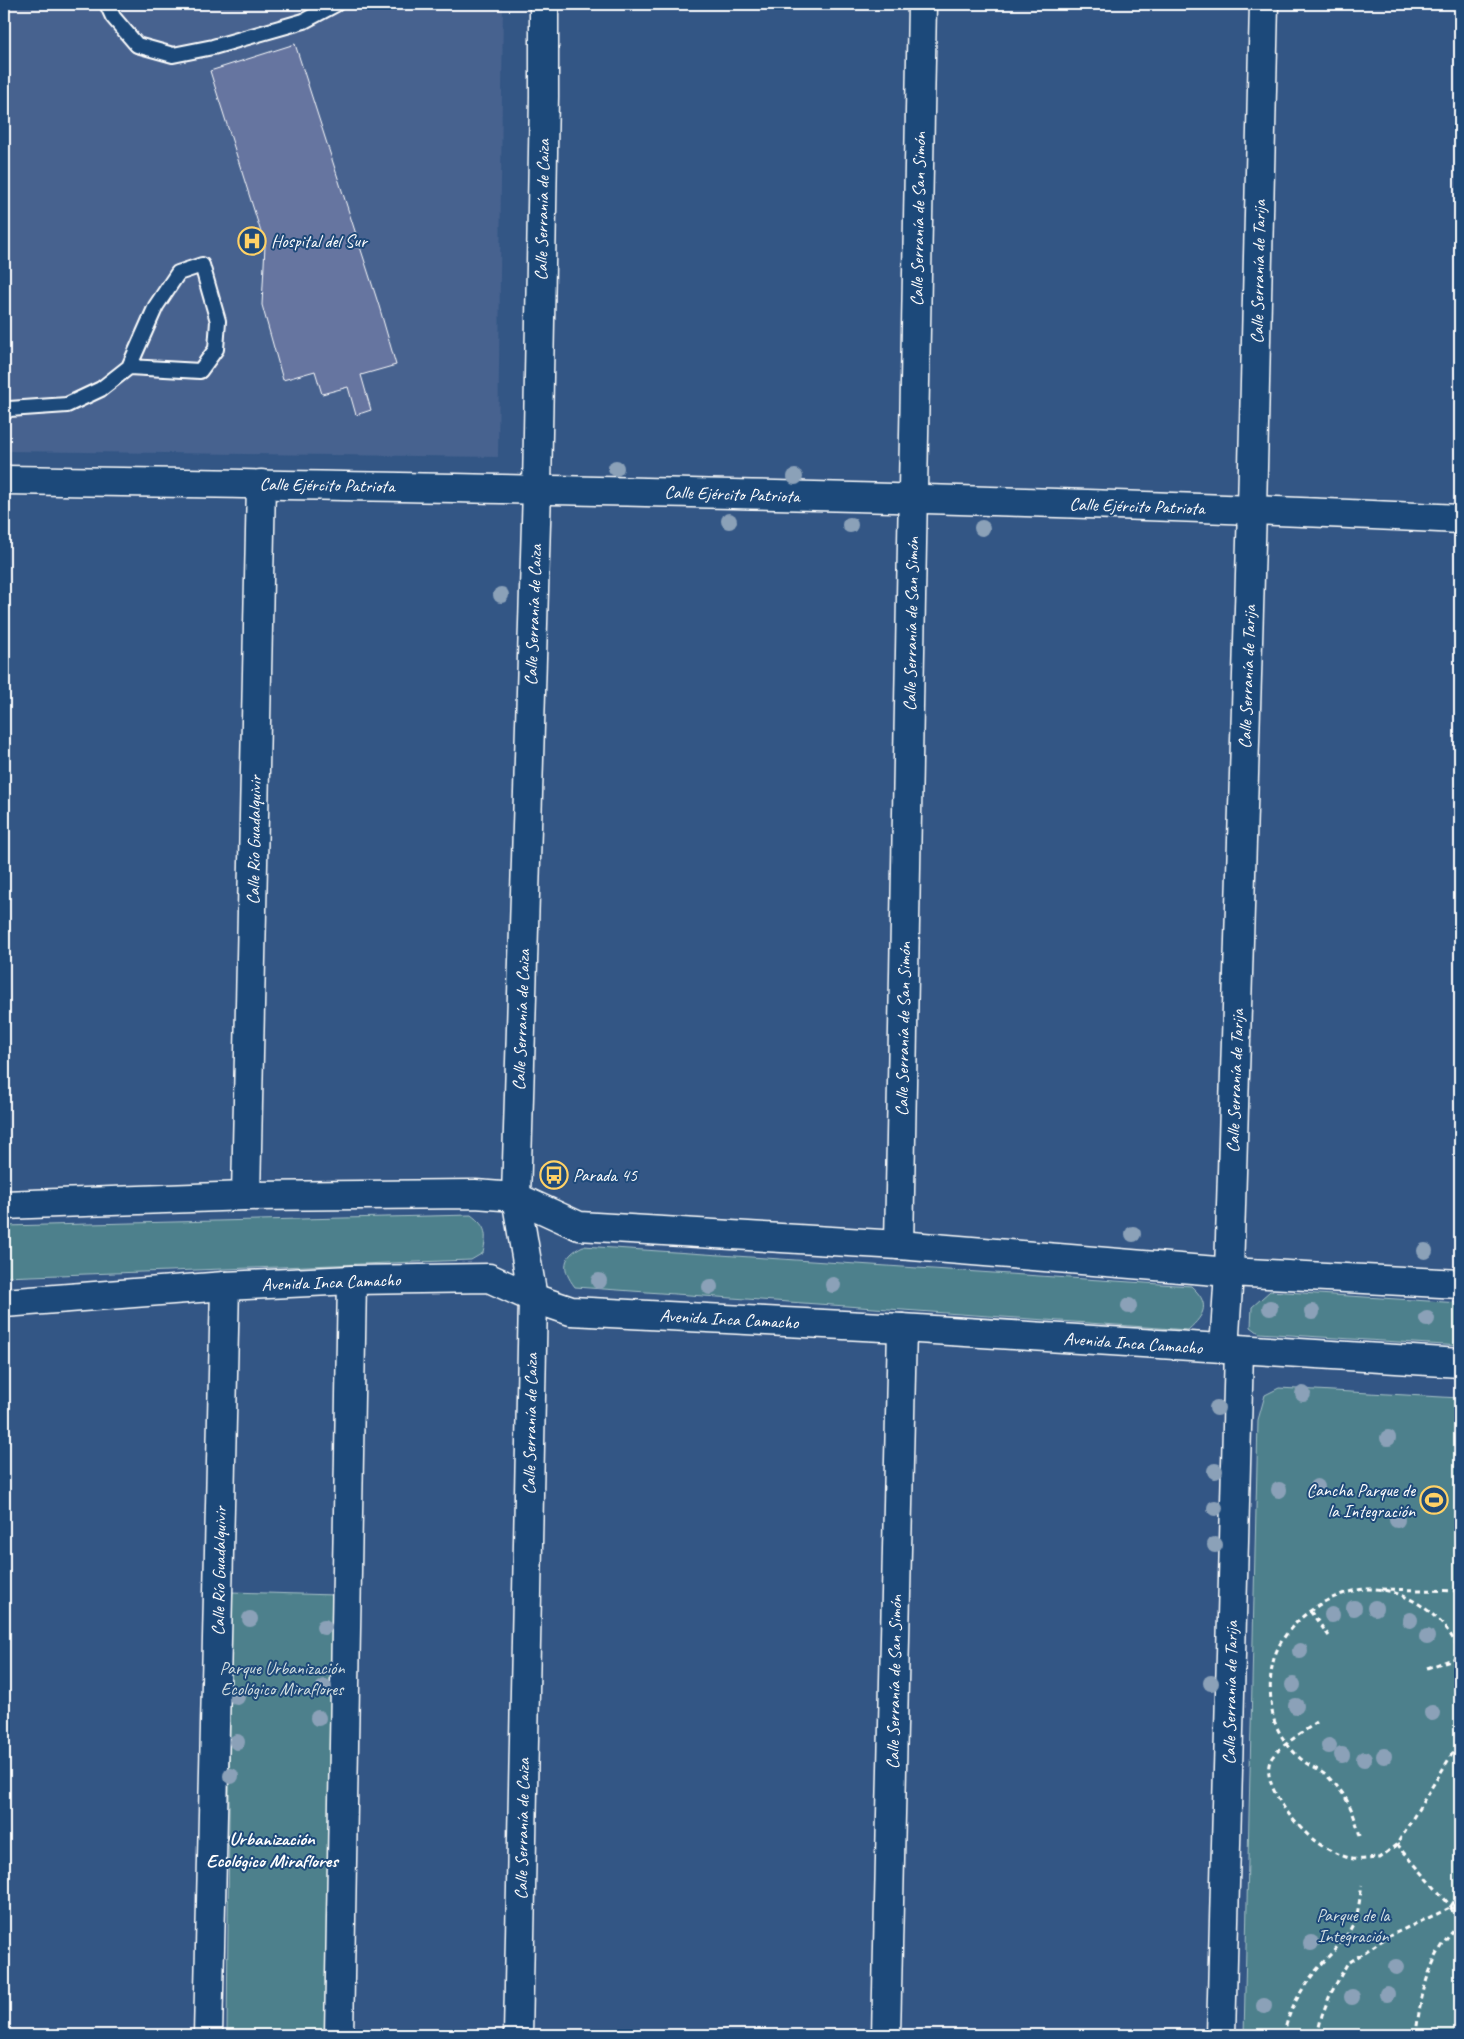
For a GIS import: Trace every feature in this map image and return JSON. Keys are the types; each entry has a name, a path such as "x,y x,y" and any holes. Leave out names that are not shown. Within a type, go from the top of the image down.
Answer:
{"street":[{"name":"Calle Serranía de Caiza","path":"518,2035 533,1298 516,1197 536,489 544,106 544,4"},
{"name":"Calle Serranía de San Simón","path":"899,1245 922,4"},
{"name":"Calle Serranía de Tarija","path":"1221,2035 1232,1350 1229,1272 1252,509 1264,4"},
{"name":"Calle Ejército Patriota","path":"4,480 536,489 914,499 1252,509 1460,519"},
{"name":"Calle Río Guadalquivir","path":"246,1196 261,484"},
{"path":"4,1205 246,1196 475,1194 516,1197 579,1226 899,1245 1229,1272 1460,1284"},
{"name":"Avenida Inca Camacho","path":"4,1303 225,1286 352,1280 489,1278 533,1298 571,1311 902,1328 1460,1363"},
{"path":"339,2035 352,1280"},
{"name":"Calle Río Guadalquivir","path":"208,2035 225,1286"},
{"name":"Calle Serranía de San Simón","path":"886,2035 902,1328"}],"lane":[{"path":"107,4 113,17 137,45 173,55 213,47 304,21 336,4"},
{"path":"4,413 9,409 68,405 101,389 130,367 156,306 178,273 202,265 218,321 216,349 200,371 130,367"}],"path":[{"path":"1360,1836 1353,1808 1344,1793 1330,1778 1304,1761 1279,1732 1272,1713 1270,1685 1273,1661 1280,1645 1291,1628 1310,1611 1324,1602 1350,1592 1375,1589 1460,1591"},
{"path":"1375,1589 1409,1597 1431,1614 1456,1645 1460,1666"},
{"path":"1310,1611 1329,1636"},
{"path":"1427,1668 1459,1657"},
{"path":"1317,1722 1288,1744 1271,1760 1268,1772 1271,1784 1292,1819 1316,1842 1351,1858 1380,1858 1397,1844 1460,1741"},
{"path":"1397,1844 1460,1921"},
{"path":"1284,2035 1291,2010 1302,1991 1317,1969 1344,1940 1356,1917 1362,1886"},
{"path":"1317,2035 1330,1995 1347,1964 1389,1936 1450,1908 1460,1892"},
{"path":"1450,1908 1460,1921"},
{"path":"1416,2035 1422,1996 1437,1955 1460,1921"}],"shaded area":[{"name":"Hospital del Sur","path":"4,4 503,4 498,457 4,451"}],"green space":[{"path":"471,1215 483,1227 485,1241 483,1253 471,1260 4,1277 4,1226"},
{"path":"583,1246 1191,1286 1201,1298 1203,1308 1199,1319 1188,1330 575,1287 567,1274 566,1264 571,1254"},
{"path":"1270,1291 1460,1303 1460,1346 1259,1333 1251,1327 1252,1307"},
{"name":"Parque de la Integración","path":"1279,1388 1460,1398 1460,2035 1244,2035 1258,1420 1265,1395"},
{"name":"Parque Urbanización Ecológico Miraflores","path":"231,1592 335,1595 327,2035 227,2035"}],"building":[{"path":"295,44 396,365 361,375 371,410 356,415 348,387 322,394 315,371 283,380 262,305 265,245 210,71"}],"place":[{"name":"Hospital del Sur","path":"252,241"},
{"name":"Parada 45","path":"554,1175"},
{"name":"Cancha Parque de la Integración","path":"1434,1500"}],"district":[{"name":"Urbanización Ecológico Miraflores","path":"272,1849"}]}
